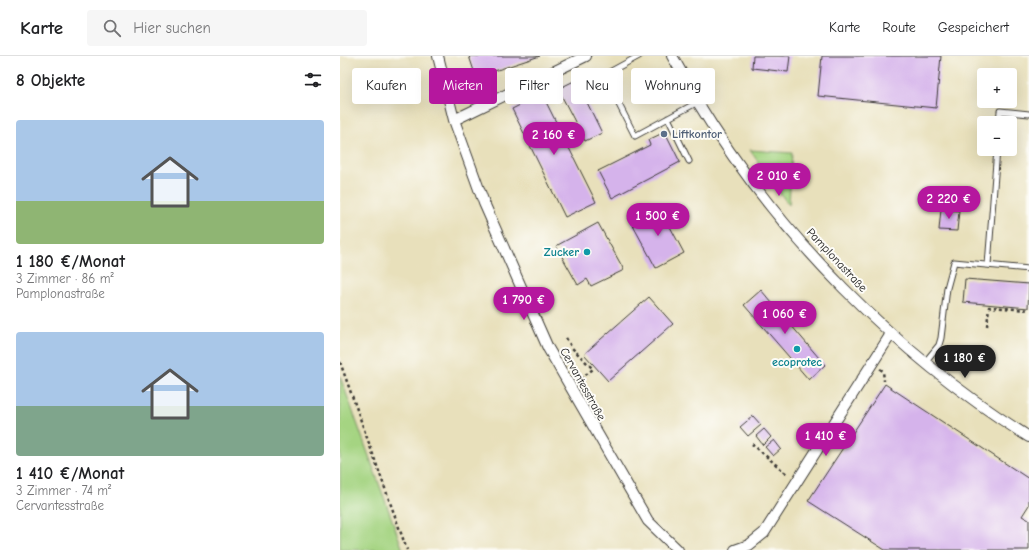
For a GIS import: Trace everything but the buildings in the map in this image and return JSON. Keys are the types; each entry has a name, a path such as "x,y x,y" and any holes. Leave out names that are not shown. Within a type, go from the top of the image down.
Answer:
{"street":[{"name":"Cervantesstraße","path":"438,56 454,120 484,203 548,348 648,521 678,550"},
{"path":"454,120 586,56"},
{"name":"Pamplonastraße","path":"672,56 679,68"},
{"name":"Pamplonastraße","path":"699,104 760,191 797,237 840,284 891,334 925,362 950,382 1029,437"},
{"path":"735,550 750,545 764,533 891,334"}],"lane":[{"path":"640,56 604,75 635,136 694,104"},
{"path":"1000,116 1000,111 1029,114"},
{"path":"668,118 689,161"},
{"path":"988,265 996,156"},
{"path":"925,362 939,345 947,288 954,262 1029,270"}],"path":[{"path":"987,326 989,307 1029,310"},
{"path":"566,338 572,348 593,369 580,380"},
{"path":"340,362 408,550"},
{"path":"883,371 884,381"},
{"path":"752,444 796,482"}],"green space":[{"path":"750,150 792,153 789,205 776,188"},
{"path":"340,376 403,550 340,550"}],"place":[{"name":"Liftkontor","path":"664,134"},
{"name":"Zucker","path":"587,252"},
{"name":"ecoprotec","path":"797,349"}]}
